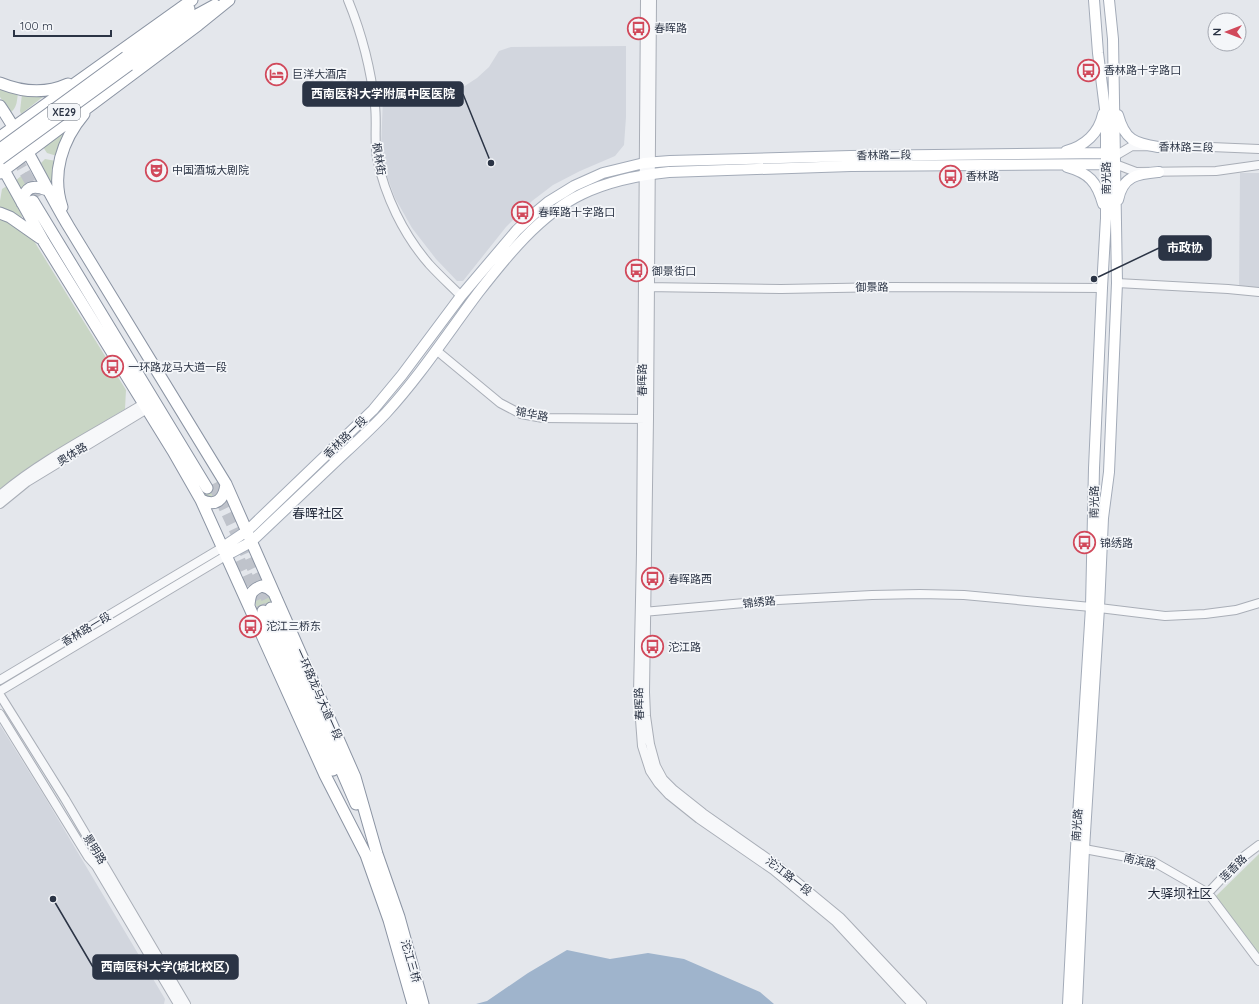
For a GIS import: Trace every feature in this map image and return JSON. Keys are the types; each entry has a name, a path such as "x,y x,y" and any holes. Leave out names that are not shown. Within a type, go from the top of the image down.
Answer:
{"highway":[{"path":"0,137 192,0"},
{"name":"XE29","path":"0,159 127,61 183,15 198,0"},
{"name":"XE29","path":"0,149 127,61 193,17 223,0"},
{"path":"1,169 28,152 192,30 229,0"},
{"path":"0,83 14,89 45,90 59,88 84,78"},
{"path":"69,227 59,197 58,165 61,154 73,130 94,102"},
{"name":"一环路龙马大道一段","path":"0,106 14,126 28,152 40,196 69,227 226,484 355,777 372,855 394,919"},
{"name":"一环路龙马大道一段","path":"1,169 201,500 250,605 325,775 372,855"},
{"path":"22,203 23,196 27,190 32,187 38,187 40,196 210,486"},
{"path":"0,213 10,217 44,242"},
{"path":"201,500 208,503 215,503 225,493 226,484"},
{"path":"250,605 251,591 256,588 262,586 273,592"},
{"path":"267,610 353,796 372,855"},
{"name":"沱江三桥","path":"394,919 413,1004"},
{"name":"沱江三桥","path":"394,919 423,1004"}],"main road":[{"name":"南光路","path":"1094,0 1098,53 1110,101"},
{"name":"南光路","path":"1068,1004 1080,849 1095,608 1102,518 1108,472 1117,283 1111,216 1110,101 1113,38 1109,0"},
{"path":"1110,101 1121,127 1133,141 1158,146"},
{"path":"1110,101 1102,121 1092,136 1086,142 1057,159 1084,173 1090,178 1100,192 1111,216"},
{"name":"香林路二段","path":"648,163 828,156 1111,159"},
{"name":"香林路二段","path":"648,174 1057,159"},
{"name":"香林路一段","path":"225,551 373,410 402,375 461,296 517,230 536,212 548,202 574,186 603,173 648,163"},
{"path":"1111,216 1119,194 1132,177 1140,174 1160,172"},
{"name":"香林路一段","path":"225,551 251,542 386,413 407,389 496,270 516,246 537,226 581,194 609,182 648,174"},
{"name":"南光路","path":"1095,608 1094,468 1102,288 1111,216"},
{"name":"南光路","path":"1077,1004 1080,849"}],"street":[{"name":"枫林街","path":"348,0 366,55 372,82 375,107 377,156 383,181 392,206 406,232 428,263 461,296"},
{"name":"春晖路","path":"645,0 648,163 646,418 643,612 639,714 642,746 649,757"},
{"name":"春晖路","path":"648,163 652,0"},
{"name":"香林路三段","path":"1111,159 1132,146 1259,149"},
{"path":"1111,159 1136,172 1216,171 1259,165"},
{"path":"1117,283 1259,292"},
{"name":"御景路","path":"646,287 781,289 890,287 1102,288"},
{"name":"锦华路","path":"437,349 500,403 521,414 543,418 646,418"},
{"name":"奥体路","path":"0,495 48,460 145,406"},
{"name":"奥体路","path":"0,504 27,482 145,406"},
{"name":"香林路一段","path":"0,680 225,551"},
{"name":"香林路一段","path":"0,691 225,551"},
{"name":"锦绣路","path":"643,612 778,600 920,594 964,595 1165,616 1205,614 1236,610 1259,603"},
{"name":"景明路","path":"0,695 69,806 186,1004"},
{"name":"景明路","path":"0,714 88,857 96,866 178,1004"},
{"name":"沱江路一段","path":"649,757 650,771 669,795 699,819 773,870 836,922 912,1004"},
{"name":"沱江路一段","path":"649,757 663,778 674,790 703,813 777,865 840,916 922,1004"},
{"name":"莲香路","path":"1208,893 1239,860 1259,845"},
{"name":"南滨路","path":"1080,849 1154,862 1208,893 1259,961"}],"shaded area":[{"path":"626,46 626,117 624,145 615,156 580,171 553,185 532,201 506,227 463,281 457,281 436,259 412,228 395,198 385,171 381,150 383,96 391,91 457,91 477,78 489,67 499,51 511,47"},
{"path":"1240,173 1259,173 1259,292 1239,291"},
{"path":"0,725 46,799 165,999 164,1004 0,1004"}],"green space":[{"path":"0,86 18,93 16,106 11,112 0,97"},
{"path":"22,94 44,96 21,114"},
{"path":"65,133 57,156 47,153 43,147"},
{"path":"45,159 56,161 53,185 51,184 41,163"},
{"path":"26,172 32,182 21,193 15,181"},
{"path":"7,186 22,216 21,219 0,210 2,189"},
{"path":"0,217 14,225 34,241 126,390 125,409 43,458 0,489"},
{"path":"217,482 220,489 217,496 211,498 205,496 202,492"},
{"path":"262,591 269,594 275,606 258,611 255,602 256,594"},
{"path":"1259,854 1259,956 1215,897"}],"water":[{"path":"567,950 610,959 648,953 684,959 760,992 774,1004 476,1004 487,1001 528,973"}],"tunnel":[{"path":"0,130 39,197"},
{"path":"213,484 271,608"},
{"path":"233,545 263,611"}],"place":[{"name":"春晖路","path":"638,28"},
{"name":"香林路十字路口","path":"1089,70"},
{"name":"巨洋大酒店","path":"276,74"},
{"name":"西南医科大学附属中医医院","path":"491,163"},
{"name":"中国酒城大剧院","path":"157,170"},
{"name":"香林路","path":"950,176"},
{"name":"春晖路十字路口","path":"523,212"},
{"name":"御景街口","path":"636,271"},
{"name":"市政协","path":"1094,279"},
{"name":"一环路龙马大道一段","path":"112,367"},
{"name":"锦绣路","path":"1084,543"},
{"name":"春晖路西","path":"652,579"},
{"name":"沱江三桥东","path":"251,626"},
{"name":"沱江路","path":"653,647"},
{"name":"西南医科大学(城北校区)","path":"53,899"}],"district":[{"name":"春晖社区","path":"318,513"},
{"name":"大驿坝社区","path":"1180,893"}]}
